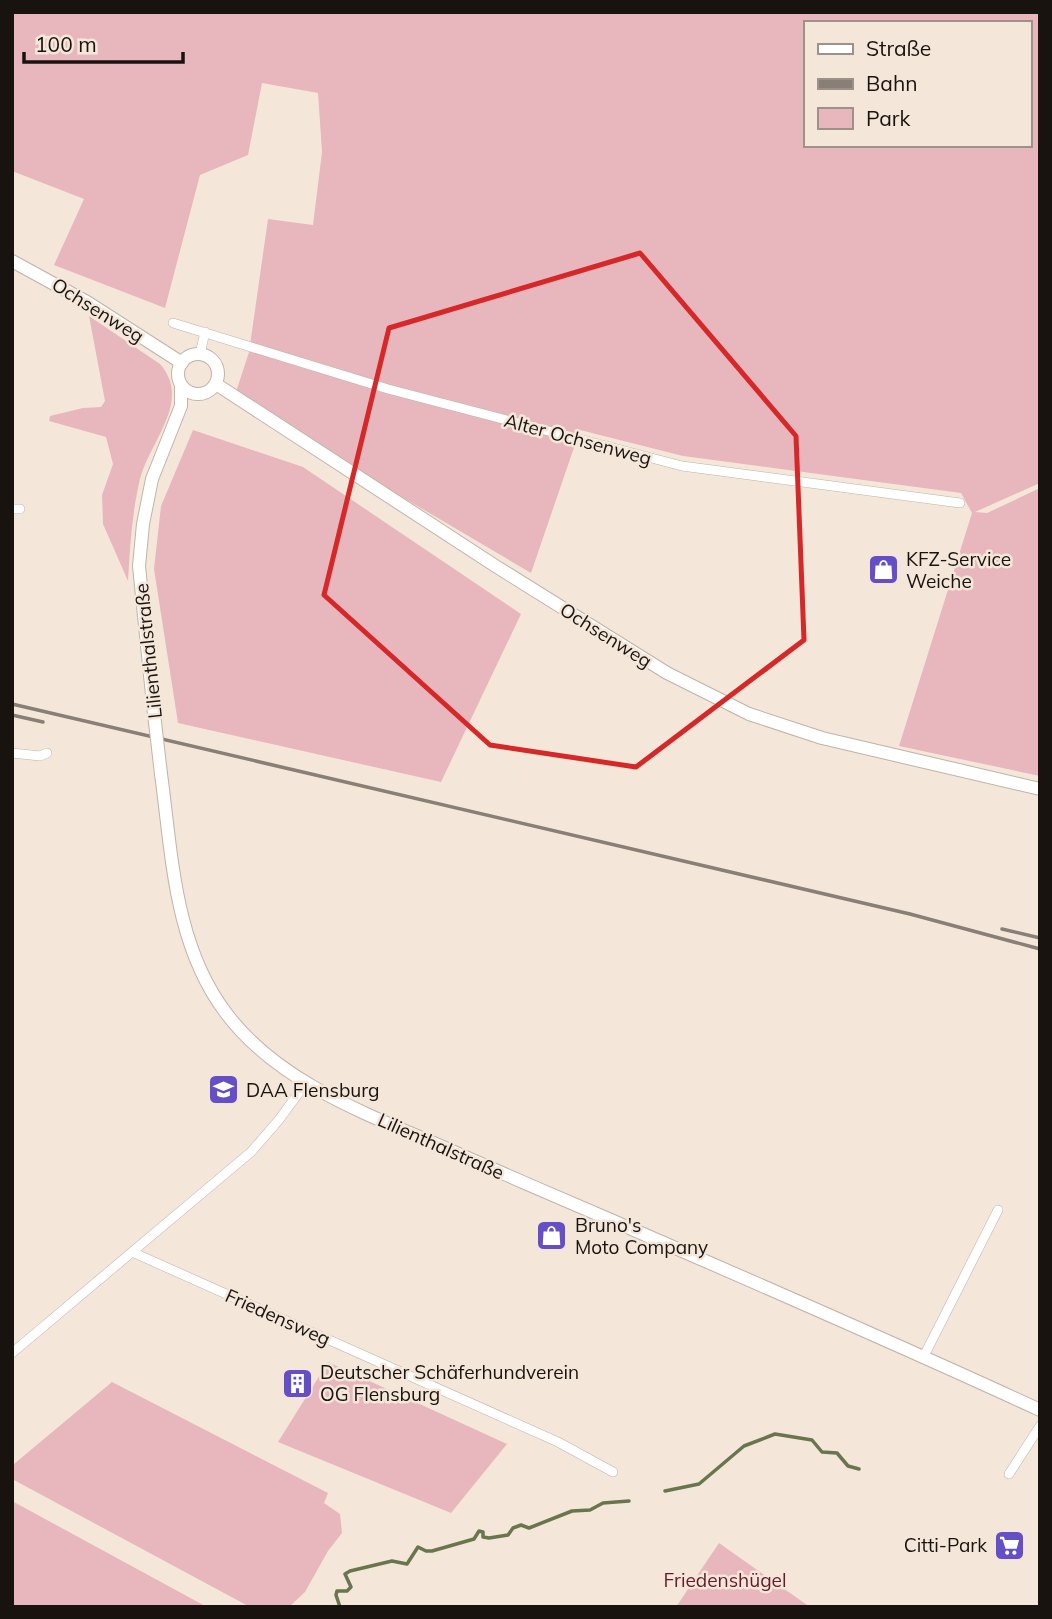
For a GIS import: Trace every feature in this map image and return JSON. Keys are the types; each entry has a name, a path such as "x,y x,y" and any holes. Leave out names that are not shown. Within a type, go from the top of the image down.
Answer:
{"street":[{"name":"Ochsenweg","path":"12,261 87,302 182,363"},
{"name":"Alter Ochsenweg","path":"173,323 388,389 682,467 960,503"},
{"path":"200,354 205,332"},
{"path":"200,354 207,356 216,365 216,384 201,394 190,393 181,385 178,374 182,363 190,356 200,354"},
{"name":"Ochsenweg","path":"216,384 656,666 748,714 822,738 1040,789"},
{"name":"Lilienthalstraße","path":"181,385 183,399 152,479 142,524 139,566 176,887 187,934 205,979 225,1013 252,1042 306,1083 394,1126 924,1356 1040,1410"},
{"name":"Lilienthalstraße","path":"174,425 185,408 201,394"},
{"path":"12,753 40,756 47,753"},
{"path":"12,1353 251,1152 306,1083"},
{"path":"924,1356 998,1210"},
{"name":"Friedensweg","path":"132,1252 558,1443 613,1472"},
{"path":"1009,1474 1040,1426"}],"highlighted area":[{"path":"640,253 796,436 804,640 636,767 490,745 324,595 389,328"}],"green space":[{"path":"12,12 1040,12 1040,483 975,512 987,513 1040,488 1040,776 899,746 972,513 961,493 683,456 580,430 531,573 397,494 236,392 249,352 268,219 313,225 322,152 318,93 262,83 248,155 200,175 165,308 54,265 84,199 12,171"},
{"path":"89,316 160,364 169,377 172,389 168,414 140,479 133,517 128,581 103,524 102,495 113,464 106,437 49,421 50,416 83,408 101,407 105,401"},
{"path":"193,430 303,467 521,614 441,782 178,723 154,569 161,506"},
{"path":"328,1362 507,1444 451,1513 278,1442"},
{"path":"112,1382 328,1493 324,1503 340,1514 342,1533 328,1551 305,1592 289,1607 250,1607 12,1479 14,1464"},
{"path":"12,1501 207,1607 12,1607"},
{"name":"Friedenshügel","path":"719,1543 810,1607 676,1607"}],"waterway":[{"path":"665,1491 699,1484 744,1446 775,1434 812,1440 822,1452 837,1453 848,1466 859,1469"},
{"path":"340,1607 337,1591 347,1591 351,1587 345,1574 350,1571 392,1561 407,1564 418,1547 432,1551 474,1539 479,1531 483,1532 483,1537 489,1538 508,1535 513,1528 521,1525 529,1528 572,1511 590,1510 603,1503 629,1501"}],"railway":[{"path":"12,704 910,914 1040,949"},
{"path":"12,715 43,722"},
{"path":"1002,929 1040,938"}],"place":[{"name":"KFZ-Service Weiche","path":"883,570"},
{"name":"DAA Flensburg","path":"223,1090"},
{"name":"Bruno's Moto Company","path":"552,1236"},
{"name":"Deutscher Schäferhundverein OG Flensburg","path":"297,1383"},
{"name":"Citti-Park","path":"1010,1545"}]}
